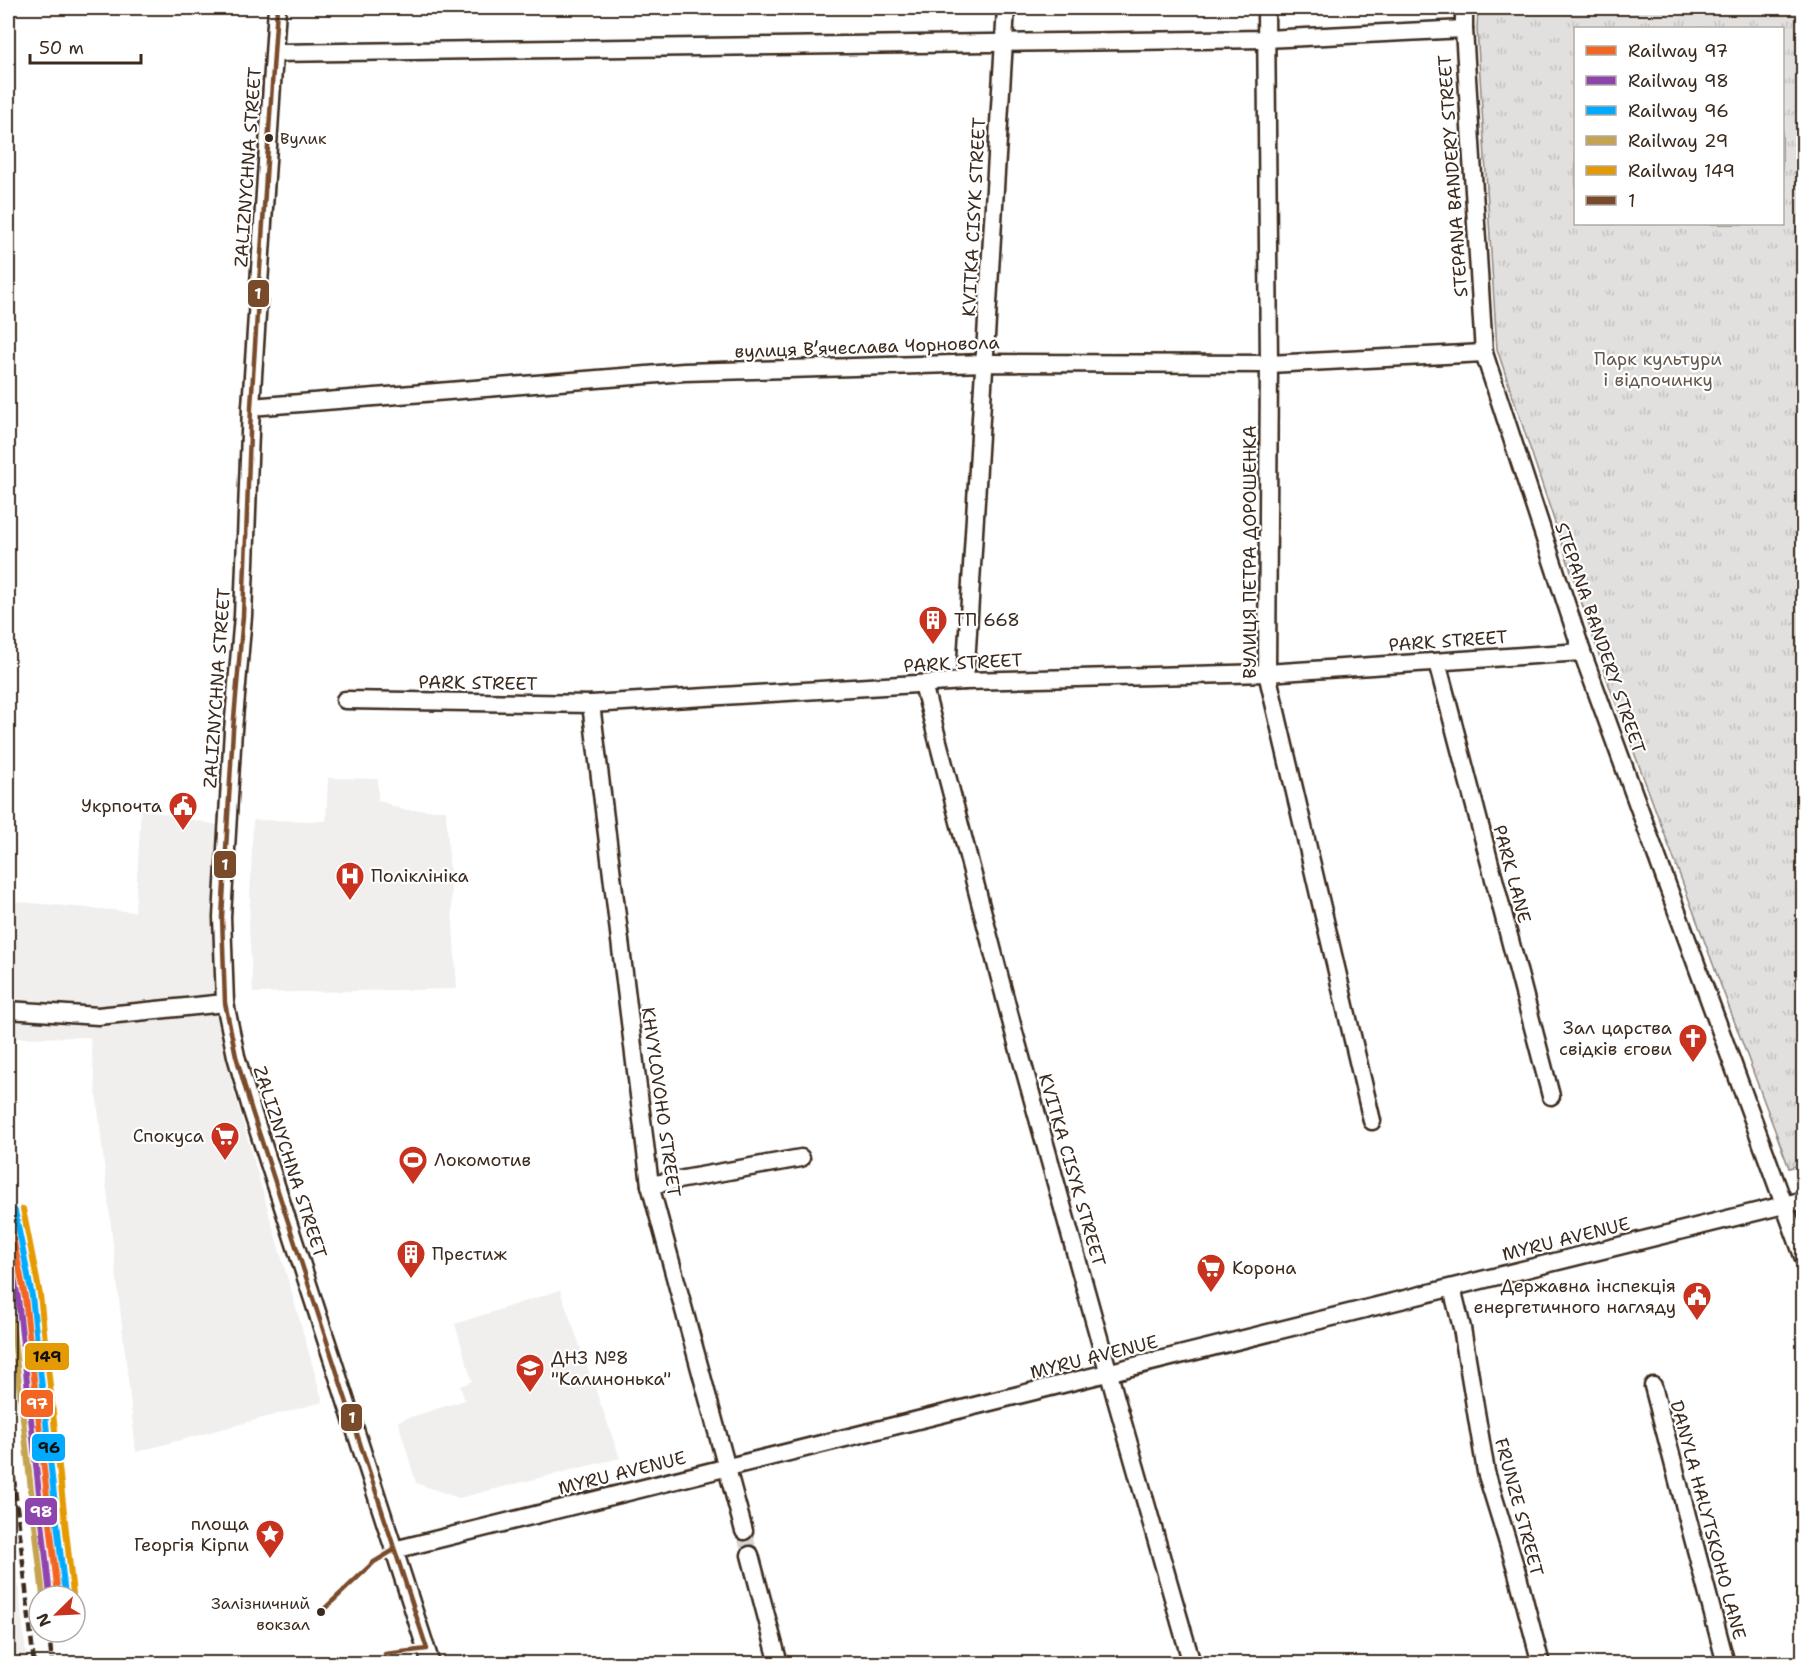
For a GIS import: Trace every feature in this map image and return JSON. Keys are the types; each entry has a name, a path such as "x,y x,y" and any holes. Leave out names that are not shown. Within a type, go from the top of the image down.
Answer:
{"street":[{"name":"ZALIZNYCHNA STREET","path":"277,8 251,407 243,616 233,730 222,917 225,1003 236,1056 251,1108 431,1664"},
{"name":"KVITKA CISYK STREET","path":"965,681 1006,8"},
{"name":"ВУЛИЦЯ ПЕТРА ДОРОШЕНКА","path":"1266,8 1269,364 1267,673 1372,1121"},
{"name":"STEPANA BANDERY STREET","path":"1464,8 1484,353 1582,652 1785,1204 1803,1259"},
{"path":"275,53 1266,39 1464,29"},
{"name":"вулиця Вʼячеслава Чорновола","path":"251,407 684,372 986,363 1269,364 1484,353"},
{"name":"PARK STREET","path":"345,700 591,704 965,681 1267,673 1582,652"},
{"name":"PARK LANE","path":"1437,662 1551,1095"},
{"name":"KVITKA CISYK STREET","path":"923,684 1015,1035 1192,1664"},
{"name":"KHVYLOVOHO STREET","path":"591,704 650,1185 744,1532"},
{"path":"8,1010 98,1016 225,1003"},
{"path":"650,1185 801,1158"},
{"name":"MYRU AVENUE","path":"394,1550 1803,1200"},
{"name":"FRUNZE STREET","path":"1452,1288 1462,1328 1486,1472 1516,1569 1541,1664"},
{"name":"DANYLA HALYTSKOHO LANE","path":"1653,1386 1726,1664"},
{"path":"750,1555 779,1664"}],"shaded area":[{"name":"Поліклініка","path":"328,778 378,779 378,800 403,810 446,810 457,989 253,993 249,928 253,820 326,821"},
{"path":"141,809 217,825 214,994 233,1088 323,1402 136,1452 90,1037 8,1038 8,901 135,912"},
{"name":"ДНЗ №8 \"Калинонька\"","path":"560,1290 620,1458 459,1498 416,1483 398,1421 465,1400 460,1386 472,1381 455,1324"},
{"path":"8,1490 27,1663 8,1663"}],"green space":[{"name":"Парк культури і відпочинку","path":"1478,8 1803,8 1803,1164 1789,1168 1609,685 1497,349 1477,29"}],"tunnel":[{"path":"744,1531 750,1555"}],"railway":[{"path":"8,1266 44,1584"},
{"path":"8,1424 34,1664"},
{"path":"50,1644 52,1664"}],"rail line":[{"name":"149","path":"23,1209 40,1295 72,1584"},
{"name":"96","path":"15,1211 32,1296 64,1584"},
{"name":"97","path":"8,1212 25,1297 57,1584"},
{"name":"98","path":"8,1248 18,1298 49,1584"},
{"name":"29","path":"8,1286 42,1584"}],"transit line":[{"name":"1","path":"277,8 251,407 243,616 233,730 222,917 225,1003 236,1056 251,1108 427,1649 385,1654"},
{"name":"1","path":"321,1612 374,1562 394,1550"}],"place":[{"name":"Вулик","path":"269,138"},
{"name":"ТП 668","path":"933,646"},
{"name":"Укрпочта","path":"183,832"},
{"name":"Поліклініка","path":"350,902"},
{"name":"Зал царства свідків єгови","path":"1693,1064"},
{"name":"Спокуса","path":"225,1162"},
{"name":"Локомотив","path":"413,1186"},
{"name":"Престиж","path":"411,1280"},
{"name":"Корона","path":"1211,1294"},
{"name":"Державна інспекція енергетичного нагляду","path":"1697,1322"},
{"name":"ДНЗ №8 \"Калинонька\"","path":"530,1394"},
{"name":"площа Георгія Кірпи","path":"270,1560"},
{"name":"Залізничний вокзал","path":"321,1612"}]}
